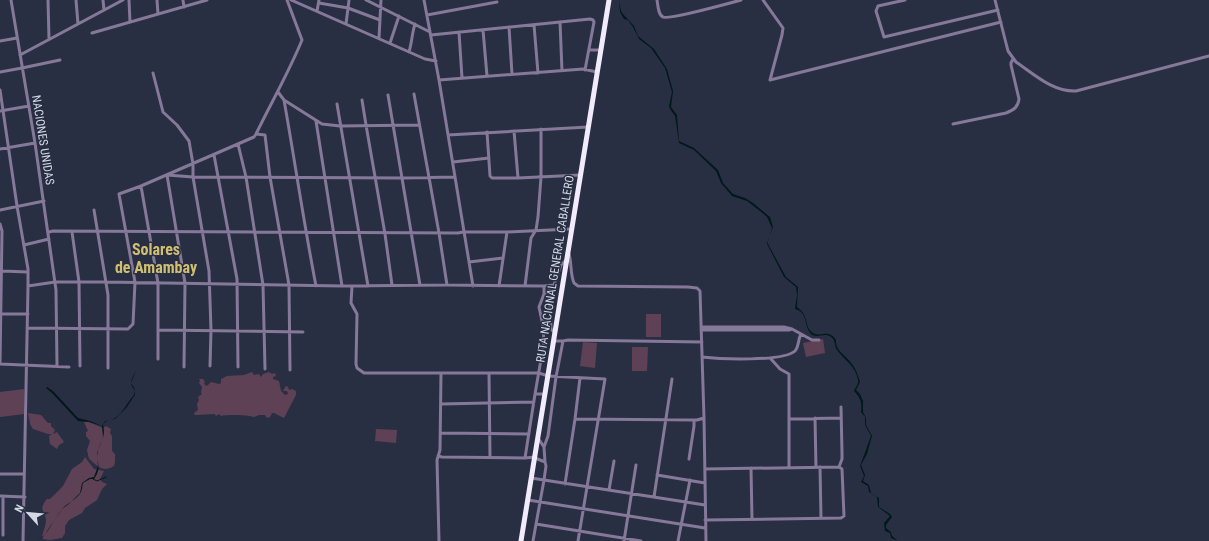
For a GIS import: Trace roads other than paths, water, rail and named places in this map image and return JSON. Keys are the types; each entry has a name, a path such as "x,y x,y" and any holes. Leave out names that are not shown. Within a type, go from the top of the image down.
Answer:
{"highway":[{"name":"RUTA NACIONAL GENERAL CABALLERO","path":"521,541 554,341 553,331 572,229 608,0"}],"street":[{"name":"NACIONES UNIDAS","path":"11,0 49,232 55,282 57,366"},
{"path":"48,0 49,39"},
{"path":"76,0 78,24"},
{"path":"103,0 104,10"},
{"path":"20,55 123,0"},
{"path":"129,0 130,22"},
{"path":"157,0 158,14"},
{"path":"184,0 184,7"},
{"path":"92,33 207,0"},
{"path":"27,328 128,329 133,324 135,282 119,194 168,175 254,137 278,92 302,40 288,0"},
{"path":"292,0 425,59 436,61"},
{"path":"303,5 305,0"},
{"path":"346,24 349,0"},
{"path":"366,0 431,33 459,32 593,20 594,22 585,70"},
{"path":"379,38 380,0"},
{"path":"424,0 436,61 473,286"},
{"path":"657,0 660,15 663,18 668,18 690,14 741,0"},
{"path":"763,0 783,28 770,80 1001,22"},
{"path":"905,0 878,6 876,11 884,37 998,10"},
{"path":"995,0 1008,51 1016,62 1059,90 1076,91 1209,56"},
{"path":"317,11 319,1 348,8 380,20"},
{"path":"427,15 497,2"},
{"path":"390,43 399,16"},
{"path":"560,22 562,71"},
{"path":"409,52 412,44 412,33 415,24"},
{"path":"534,25 538,73"},
{"path":"509,27 512,74"},
{"path":"483,30 487,76"},
{"path":"459,32 462,78"},
{"path":"0,41 17,38"},
{"path":"589,50 601,50"},
{"path":"953,124 1006,113 1014,109 1018,104 1019,99 1011,65 1014,59"},
{"path":"0,72 60,60"},
{"path":"439,80 562,71 585,70 597,72"},
{"path":"153,74 163,112 177,125 189,141 193,164 193,178 210,284 210,366"},
{"path":"0,90 2,111 28,272 23,541"},
{"path":"278,92 284,100 316,121 328,126 419,126"},
{"path":"414,94 447,285"},
{"path":"388,95 420,285"},
{"path":"284,100 316,286"},
{"path":"362,100 376,178 392,285"},
{"path":"337,104 368,286"},
{"path":"2,111 29,106"},
{"path":"316,121 342,286"},
{"path":"448,134 588,127"},
{"path":"525,286 531,238 536,230 541,177 541,129"},
{"path":"514,131 518,178"},
{"path":"487,132 490,176 492,178 580,175"},
{"path":"256,134 265,135 270,178 289,285 290,370"},
{"path":"0,149 35,143"},
{"path":"238,144 246,178 264,285 265,369"},
{"path":"214,155 237,284 238,367"},
{"path":"453,162 489,158"},
{"path":"168,175 193,178 455,177"},
{"path":"168,175 185,283 184,367"},
{"path":"141,186 158,283 158,359"},
{"path":"0,210 44,201"},
{"path":"94,210 108,295 108,368"},
{"path":"0,225 2,231 0,364 69,367"},
{"path":"49,232 385,234 507,232 572,229"},
{"path":"72,232 79,282 80,366"},
{"path":"499,286 507,232"},
{"path":"24,245 49,239"},
{"path":"568,250 572,264 571,276 574,283 578,286 688,287 697,288 700,291 706,541"},
{"path":"469,262 503,258"},
{"path":"553,331 550,304 561,265 567,259"},
{"path":"2,272 28,272"},
{"path":"28,286 55,282 135,282 316,286 447,285 554,287"},
{"path":"352,286 351,303 357,314 357,368 364,373 539,373 556,377 605,379 578,541"},
{"path":"525,458 544,334 538,307 544,294 544,286"},
{"path":"544,294 554,287"},
{"path":"0,314 28,314"},
{"path":"540,317 553,331"},
{"path":"701,329 792,329 812,340 819,340"},
{"path":"158,330 303,332"},
{"path":"702,357 771,358 785,356 794,352 797,348 801,334"},
{"path":"554,341 702,342"},
{"path":"534,541 546,466 544,447 548,436 556,377 563,341"},
{"path":"771,358 780,369 789,374 789,468"},
{"path":"439,541 438,456 440,450 441,373"},
{"path":"489,373 490,457"},
{"path":"565,484 580,378"},
{"path":"654,497 672,379"},
{"path":"535,394 542,394 545,396"},
{"path":"441,404 534,402"},
{"path":"839,467 842,459 841,407"},
{"path":"575,419 694,420 704,418"},
{"path":"814,418 821,518"},
{"path":"789,419 841,418"},
{"path":"689,459 694,420"},
{"path":"440,433 529,434"},
{"path":"538,438 544,447"},
{"path":"438,456 535,458 545,462"},
{"path":"609,490 614,461"},
{"path":"624,540 636,465"},
{"path":"705,469 839,467"},
{"path":"705,520 841,518 844,516 842,469 839,467"},
{"path":"751,468 752,519"},
{"path":"0,474 24,474"},
{"path":"657,475 705,483"},
{"path":"532,478 705,505"},
{"path":"678,541 690,480"},
{"path":"3,535 2,496 25,497"},
{"path":"528,500 705,528"},
{"path":"536,524 579,530 624,540 641,541"}],"waterway":[{"path":"93,479 97,481 106,477"}],"district":[{"name":"Solares de Amambay","path":"156,258"}]}
